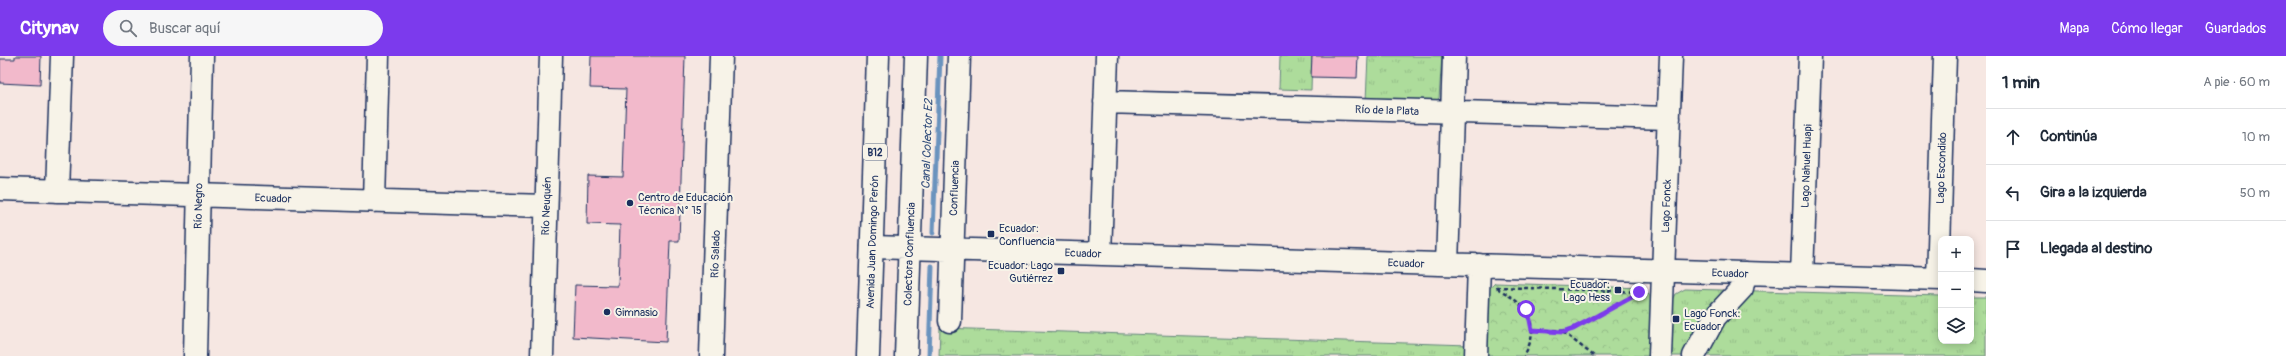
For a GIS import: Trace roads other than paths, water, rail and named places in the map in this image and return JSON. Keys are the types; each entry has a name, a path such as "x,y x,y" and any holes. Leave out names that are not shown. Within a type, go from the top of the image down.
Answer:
{"street":[{"path":"57,191 62,56"},
{"name":"Río Negro","path":"195,356 202,56"},
{"path":"374,201 378,56"},
{"name":"Río Neuquén","path":"542,356 551,56"},
{"name":"Río Salado","path":"711,356 721,56"},
{"name":"Avenida Juan Domingo Perón","path":"868,356 878,56"},
{"name":"Colectora Confluencia","path":"906,356 916,56"},
{"name":"Confluencia","path":"950,321 959,56"},
{"path":"1100,254 1107,56"},
{"path":"1447,264 1454,56"},
{"name":"Lago Fonck","path":"1660,356 1671,56"},
{"name":"Lago Nahuel Huapi","path":"1802,275 1810,56"},
{"name":"Lago Escondido","path":"1939,272 1945,56"},
{"name":"Río de la Plata","path":"1105,102 1669,118"},
{"name":"Ecuador","path":"0,189 546,206"},
{"name":"Ecuador","path":"872,247 1938,279"},
{"path":"1476,356 1479,265"},
{"path":"1694,356 1715,317 1742,288 1745,273"},
{"path":"1974,280 1986,280"}],"waterway":[{"name":"Canal Colector E2","path":"933,233 940,56"},
{"name":"Canal Colector E2","path":"929,356 932,266"}],"place":[{"name":"Centro de Educación Técnica N° 15","path":"630,203"},
{"name":"Ecuador: Confluencia","path":"991,234"},
{"name":"Ecuador: Lago Gutiérrez","path":"1061,271"},
{"name":"Ecuador: Lago Hess","path":"1618,290"},
{"name":"Gimnasio","path":"607,312"},
{"name":"Lago Fonck: Ecuador","path":"1676,319"}]}
